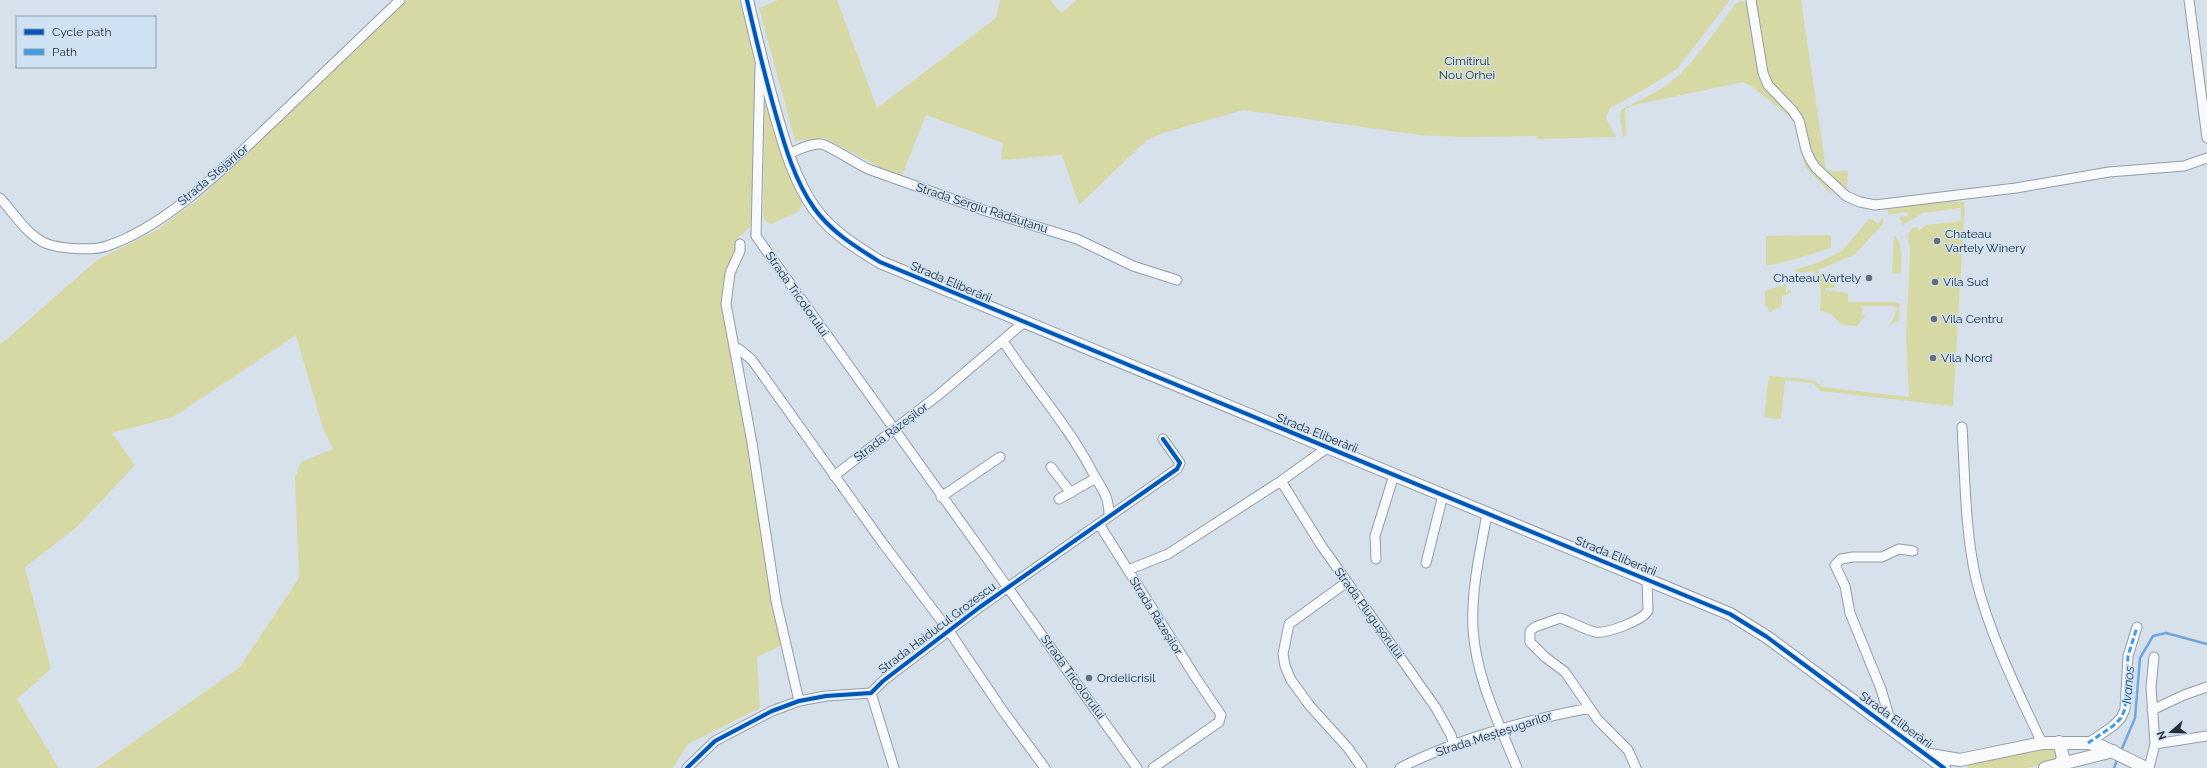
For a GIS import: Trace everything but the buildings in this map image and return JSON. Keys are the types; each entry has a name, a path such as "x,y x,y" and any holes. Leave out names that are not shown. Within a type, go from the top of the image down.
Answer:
{"street":[{"name":"Strada Stejarilor","path":"0,198 28,230 45,243 77,248 107,246 147,228 191,196 245,148 400,0"},
{"name":"Strada Eliberării","path":"747,0 760,58 788,154 798,179 814,208 836,232 856,247 880,262 909,276 1443,495 1746,622 1942,767"},
{"path":"1751,0 1763,73 1768,85 1792,110 1799,120 1806,150 1816,168 1846,196 1860,202 1875,205 1972,194 2109,172 2184,166 2207,158"},
{"path":"2189,0 2207,138"},
{"name":"Strada Tricolorului","path":"760,58 756,236 894,428 941,497 1137,768"},
{"name":"Strada Sergiu Rădăuțanu","path":"788,154 820,144 828,146 851,161 868,169 986,211 1077,239 1133,266 1177,280"},
{"path":"740,244 740,251 730,273 726,304 752,443 773,587 800,702"},
{"name":"Strada Răzeșilor","path":"834,476 941,393 1023,323"},
{"path":"1003,341 1064,423 1106,494 1109,515"},
{"name":"Strada Haiducul Grozescu","path":"734,348 739,349 752,360 834,476 949,631 1003,711 1045,768"},
{"path":"1962,427 1972,554 1976,579 1994,635 2042,743"},
{"path":"1008,588 1180,466 1180,463 1163,439"},
{"path":"1128,570 1168,554 1282,481 1327,448"},
{"path":"941,497 1000,457"},
{"path":"1051,467 1071,493"},
{"path":"1376,559 1375,536 1394,475"},
{"path":"1059,499 1096,478"},
{"name":"Strada Plugușorului","path":"1282,481 1321,545 1436,708 1452,735 1454,746"},
{"path":"1426,563 1443,495"},
{"path":"1487,514 1473,604 1473,629 1479,668 1516,768"},
{"name":"Strada Răzeșilor","path":"1099,524 1222,718 1219,722 1153,768"},
{"name":"Strada Eliberării","path":"1893,730 1881,689 1850,613 1845,586 1835,564 1841,559 1853,557 1882,557 1899,550 1913,551"},
{"path":"1636,768 1628,750 1598,720 1565,672 1545,658 1530,642 1530,631 1535,627 1560,618 1596,632 1608,631 1639,619 1648,610 1647,580"},
{"path":"1347,582 1289,624 1284,654 1285,666 1297,689 1310,706 1348,748 1362,768"},
{"name":"Strada Haiducul Grozescu","path":"871,693 882,681 1008,588"},
{"path":"2088,743 2113,726 2121,718 2125,709 2128,656 2137,627"},
{"path":"2147,768 2155,744 2151,687 2154,657"},
{"path":"2152,710 2184,695 2207,688"},
{"path":"687,768 715,741 772,711 826,696 871,693 894,768"},
{"name":"Strada Meșteșugarilor","path":"1400,768 1454,746 1502,730 1559,714 1590,708"},
{"path":"2155,744 2207,736"},
{"path":"2059,742 2063,757 2060,765"},
{"name":"Strada Eliberării","path":"1927,755 1963,763 2042,743 2088,743 2113,751 2147,768"},
{"path":"2045,768 2113,751"}],"green space":[{"path":"407,0 739,0 755,56 751,226 736,240 734,253 726,274 723,304 782,645 757,657 760,708 688,744 673,768 96,768 239,668 299,578 295,477 301,462 333,449 323,428 296,335 173,417 112,433 135,465 77,527 25,567 51,669 17,699 59,768 0,768 0,345 97,260 157,230 204,195"},
{"name":"Cimitirul Nou Orhei","path":"778,0 837,0 877,108 996,18 1000,0 1050,0 1061,13 1077,0 1730,0 1677,69 1610,108 1606,118 1616,137 1536,139 1537,136 1461,137 1419,135 1243,110 1166,132 1147,140 1079,205 1062,155 1001,160 1003,143 926,115 901,178 824,138 795,141 759,8"},
{"path":"1754,0 1801,0 1826,169 1832,171 1848,171 1847,188 1830,175 1815,160 1809,147 1801,114 1792,102 1777,90 1770,79 1761,45"},
{"path":"1743,1 1747,4 1761,82 1794,119 1797,124 1808,164 1830,186 1832,195 1805,167 1797,126 1790,117 1751,86 1743,82 1639,104 1625,109 1626,136 1623,137 1620,116 1621,110 1657,91 1677,77 1701,50 1737,2"},
{"path":"765,99 804,201 798,212 771,224 765,220 763,215"},
{"path":"1944,201 1965,202 1953,406 1820,391 1813,383 1785,380 1781,419 1764,417 1769,376 1814,380 1822,387 1909,397 1906,338 1910,252 1908,234 1912,228 1917,227 1919,230 1926,225 1961,221 1961,208 1923,213 1903,225 1899,217 1908,216 1907,212 1888,215 1888,209"},
{"path":"1883,217 1883,224 1854,255 1818,270 1819,276 1822,274 1836,275 1835,288 1825,288 1825,290 1848,293 1848,302 1896,302 1900,304 1899,320 1888,326 1894,318 1897,308 1894,306 1862,306 1862,314 1865,316 1857,326 1841,325 1832,314 1820,311 1821,289 1814,271 1799,273 1794,270 1817,263 1842,251 1870,218 1878,224"},
{"path":"1831,235 1831,248 1766,266 1766,236"},
{"path":"1894,235 1901,248 1901,274 1892,273"},
{"path":"1786,284 1786,292 1791,289 1791,293 1782,296 1782,306 1770,312 1765,304 1765,291"},
{"path":"2051,746 2059,751 2057,762 2026,768 1966,768 1970,762"}],"waterway":[{"name":"Ivanos","path":"2121,751 2135,718 2140,658 2153,636 2166,633 2207,644"},
{"name":"Ivanos","path":"2114,768 2118,757"}],"marked path":[{"path":"2088,743 2113,726 2121,718 2125,709 2128,656 2137,627"}],"cycle path":[{"path":"747,0 779,127 801,187 821,217 836,232 862,251 880,262 1730,614 1767,637 1944,768"},
{"path":"687,768 715,741 772,711 799,701 826,696 871,693 883,681 980,607 1177,469 1180,463 1163,439"}],"place":[{"name":"Chateau Vartely Winery","path":"1937,241"},
{"name":"Chateau Vartely","path":"1869,278"},
{"name":"Vila Sud","path":"1935,282"},
{"name":"Vila Centru","path":"1934,319"},
{"name":"Vila Nord","path":"1933,358"},
{"name":"Ordelicrisil","path":"1089,678"}]}
